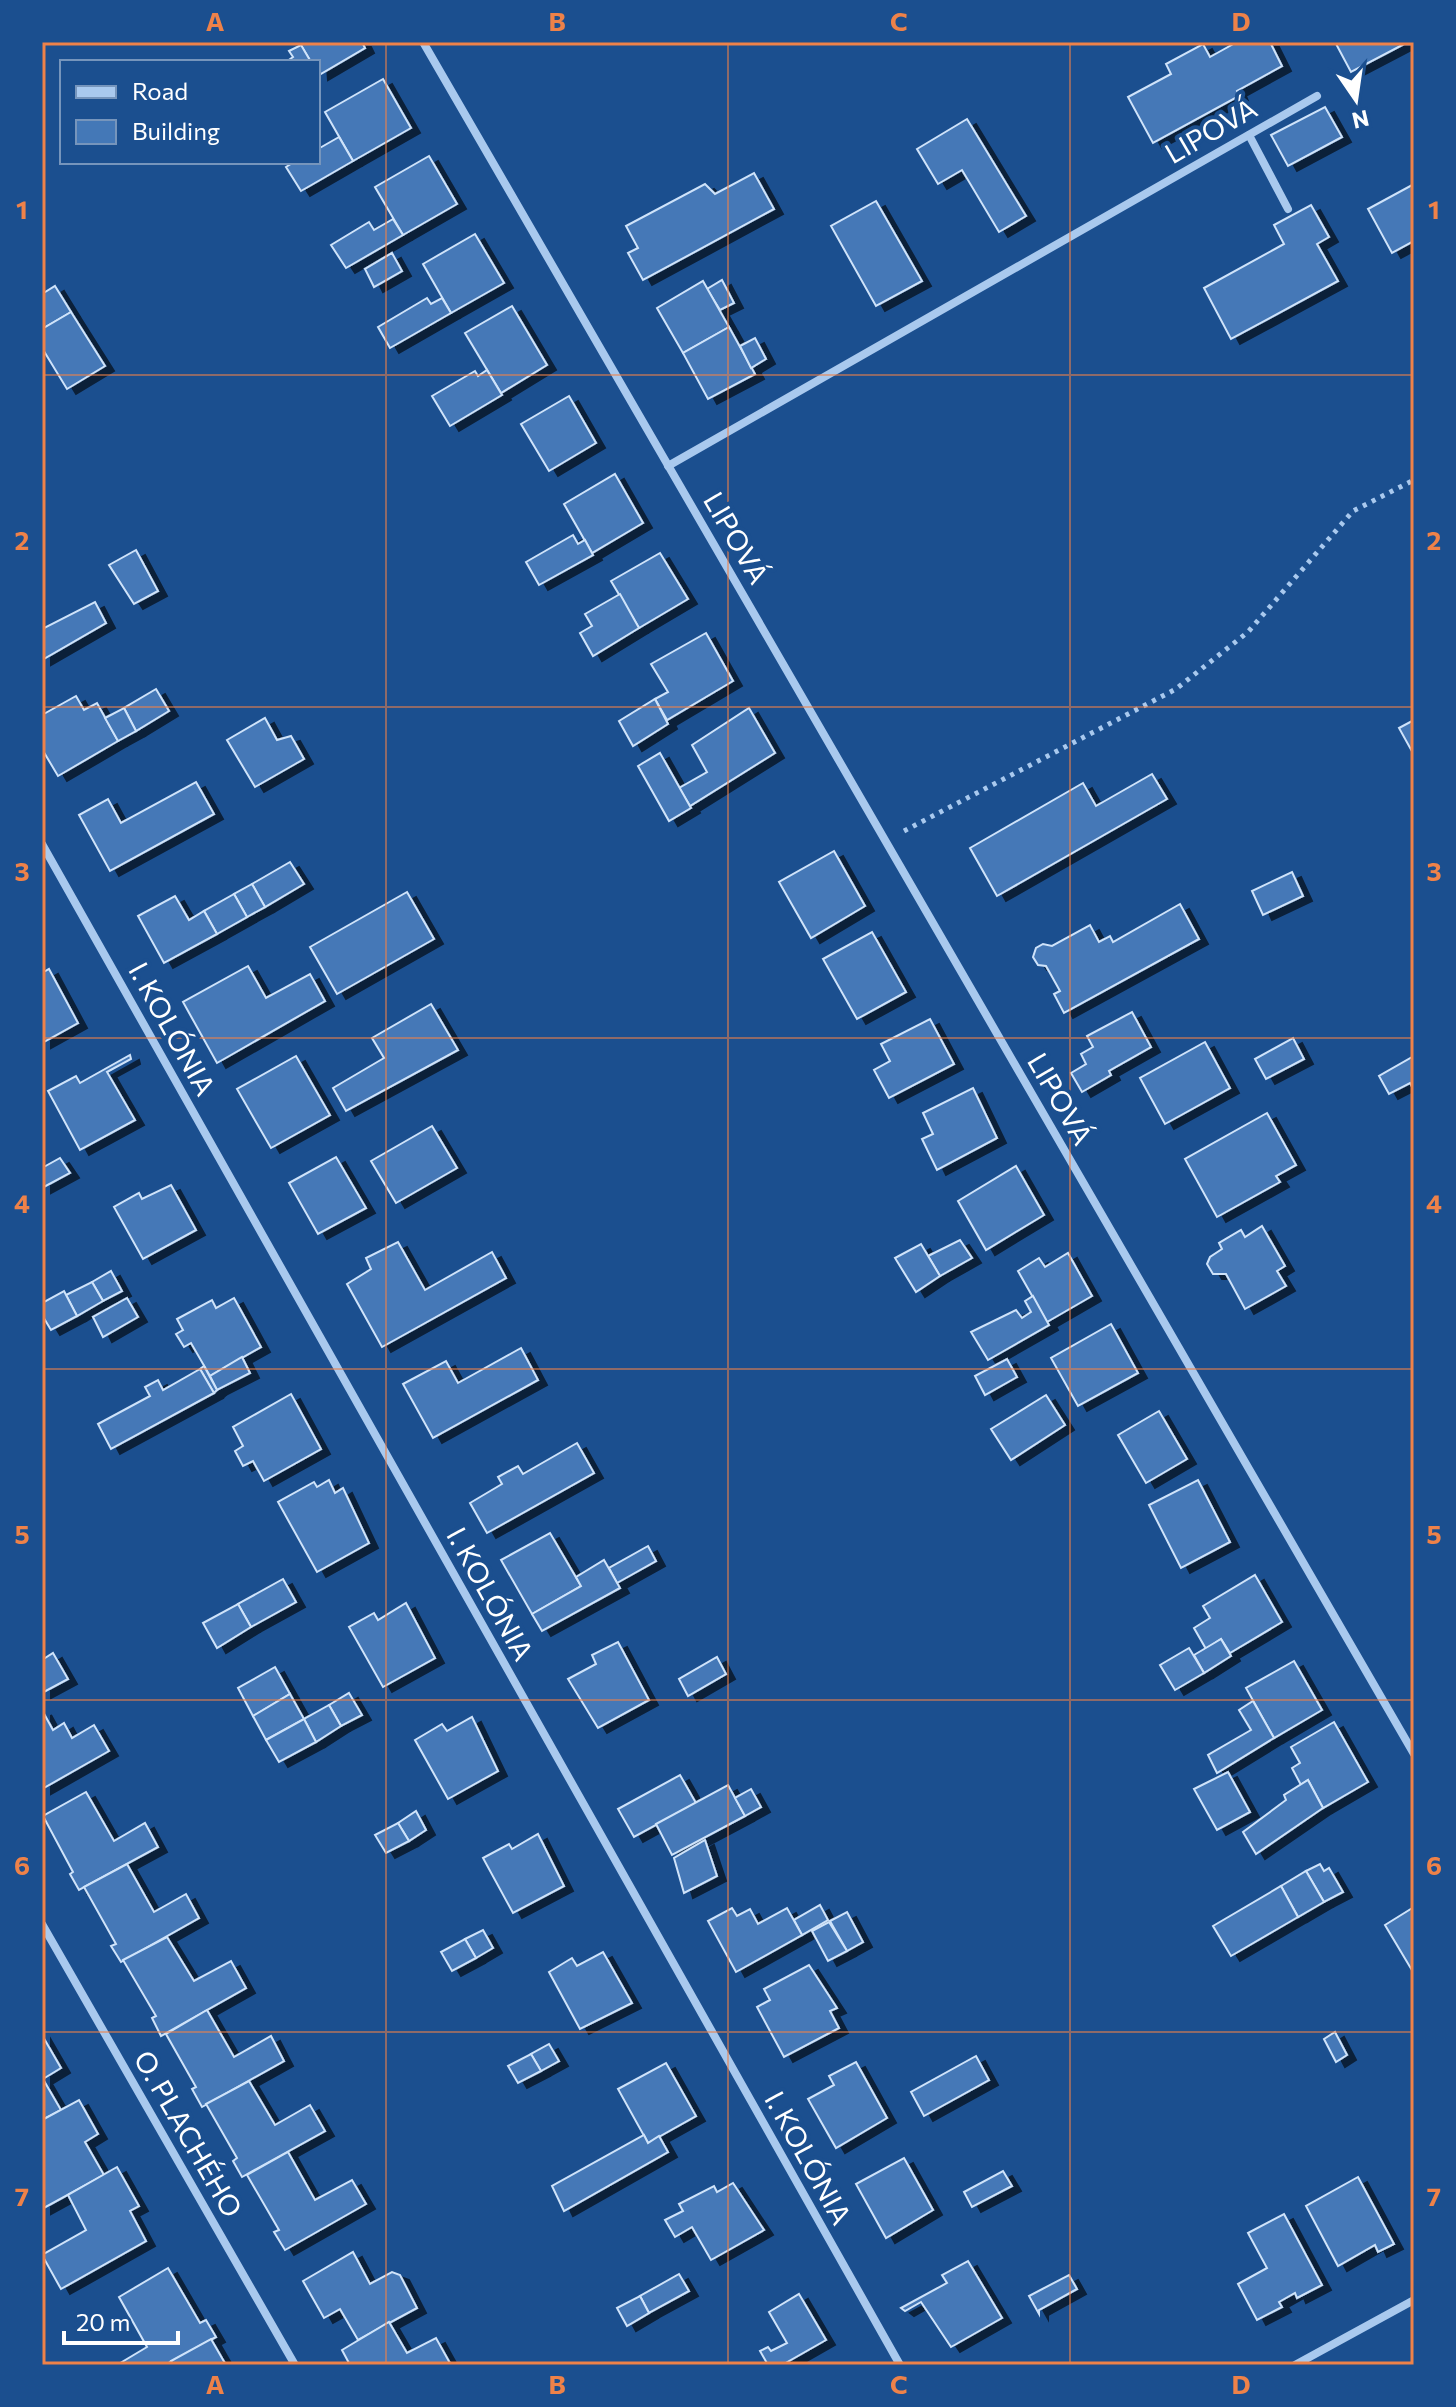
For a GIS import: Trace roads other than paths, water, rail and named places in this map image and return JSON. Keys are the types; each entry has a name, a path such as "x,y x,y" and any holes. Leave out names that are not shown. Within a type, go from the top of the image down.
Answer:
{"street":[{"name":"LIPOVÁ","path":"423,42 1414,1754"},
{"name":"LIPOVÁ","path":"668,466 1317,96"},
{"path":"1249,135 1288,209"},
{"name":"I. KOLÓNIA","path":"42,844 900,2365"},
{"name":"O. PLACHÉHO","path":"42,1924 295,2365"},
{"path":"1295,2365 1414,2300"}]}
